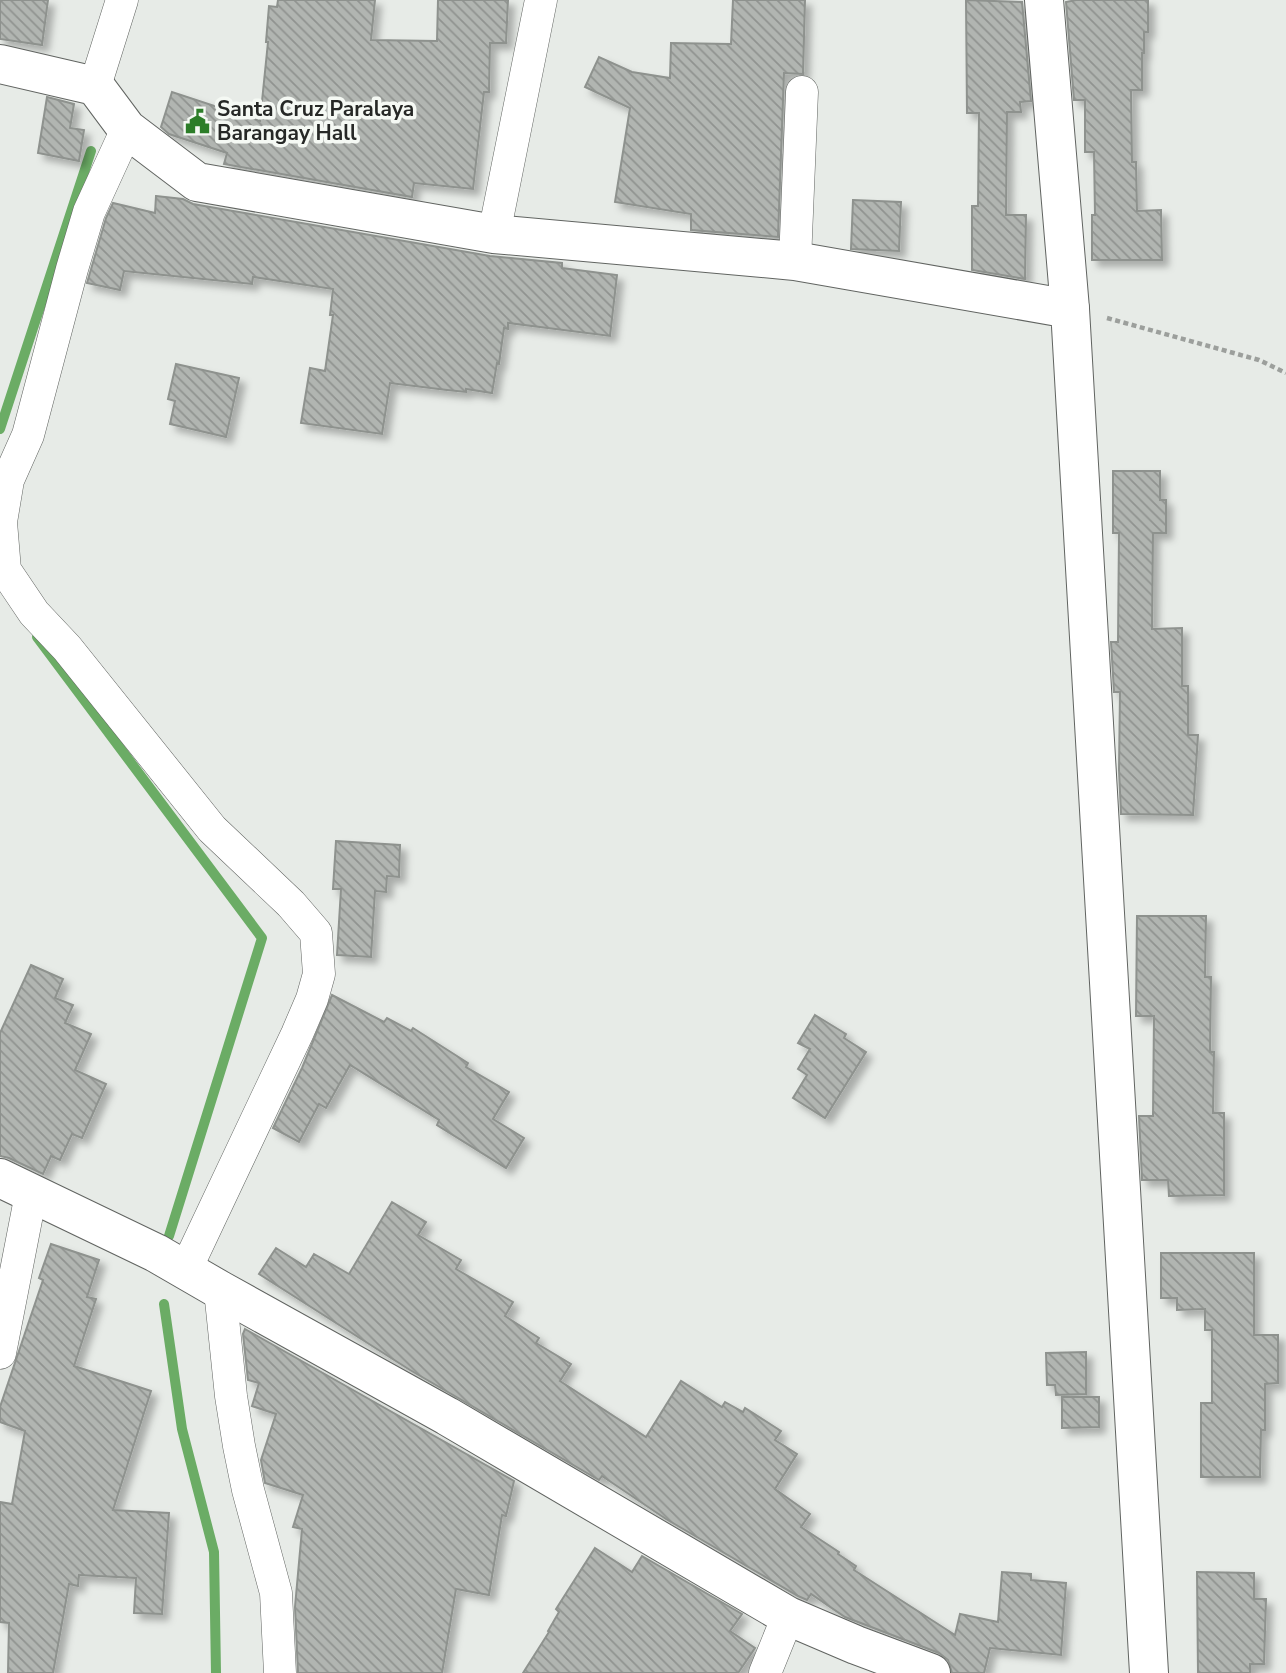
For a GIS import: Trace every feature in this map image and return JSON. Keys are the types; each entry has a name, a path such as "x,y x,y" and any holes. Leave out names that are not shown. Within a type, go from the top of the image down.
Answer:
{"main road":[{"path":"1044,0 1070,309 1149,1673"},
{"path":"0,64 95,86 127,129 197,182 494,234 795,261 1070,309"},
{"path":"15,1186 186,1269 447,1416 788,1616 931,1673"}],"street":[{"path":"95,86 122,0"},
{"path":"494,234 541,0"},
{"path":"795,261 802,92"},
{"path":"127,129 89,212 28,435 8,480 1,522 5,570 34,613 67,648 212,829 291,904 316,933 319,974 297,1034 186,1269"},
{"path":"0,1353 15,1186"},
{"path":"220,1290 239,1446 276,1592 280,1673"},
{"path":"765,1673 788,1616"}],"path":[{"path":"1070,309 1259,360 1286,373"}],"building":[{"path":"0,0 48,0 42,45 0,39"},
{"path":"278,0 375,0 371,40 437,41 438,0 508,0 506,43 490,43 489,92 484,92 473,189 414,183 412,197 224,164 227,153 169,134 161,127 172,92 260,121 269,6 277,7"},
{"path":"733,0 805,0 803,74 784,73 778,237 691,230 691,214 615,202 630,108 585,87 599,57 632,72 670,78 671,43 731,44"},
{"path":"966,0 1022,2 1031,101 1020,102 1021,112 1007,112 1006,215 1026,215 1025,279 972,270 972,206 978,206 979,113 967,113"},
{"path":"1148,0 1148,32 1144,32 1142,53 1142,90 1131,90 1132,162 1136,162 1137,211 1161,210 1162,260 1092,260 1092,215 1095,215 1094,152 1085,152 1085,100 1074,100 1066,2"},
{"path":"47,97 74,104 70,128 84,130 79,161 38,153"},
{"path":"156,196 490,256 562,263 562,268 617,275 610,336 508,323 508,329 504,328 492,393 390,383 382,434 301,423 310,368 325,371 333,315 330,315 333,289 253,277 252,284 124,271 120,290 87,283 113,203 155,213"},
{"path":"853,200 901,202 899,251 851,249"},
{"path":"176,364 239,378 226,437 170,424 175,401 168,399"},
{"path":"1113,471 1160,471 1160,500 1166,500 1166,533 1153,533 1152,629 1182,628 1182,686 1188,686 1188,735 1198,735 1193,815 1121,814 1120,692 1114,692 1111,642 1118,642 1119,533 1113,533"},
{"path":"336,841 400,845 399,877 387,876 386,892 375,891 371,957 337,955 341,889 333,889"},
{"path":"1137,916 1206,916 1205,977 1211,977 1210,1052 1214,1052 1213,1113 1224,1113 1224,1195 1169,1196 1168,1180 1142,1180 1139,1116 1153,1116 1154,1016 1136,1016"},
{"path":"31,965 63,979 55,998 73,1005 65,1023 91,1034 75,1070 106,1084 82,1138 72,1134 60,1160 51,1156 43,1174 0,1156 0,1033"},
{"path":"332,995 384,1022 387,1018 411,1031 413,1028 468,1063 466,1067 509,1092 493,1119 524,1138 506,1168 437,1125 439,1120 350,1065 326,1108 319,1104 299,1142 273,1128 302,1068"},
{"path":"815,1015 846,1034 844,1038 866,1052 825,1118 793,1098 807,1075 798,1069 810,1049 798,1043"},
{"path":"392,1202 426,1222 418,1235 461,1260 456,1269 513,1302 505,1316 539,1338 536,1343 571,1364 560,1381 646,1437 681,1381 722,1407 725,1402 743,1412 745,1408 781,1431 775,1440 797,1454 775,1489 810,1514 801,1527 839,1552 838,1554 856,1566 854,1570 955,1635 960,1614 998,1622 1002,1572 1031,1574 1031,1580 1066,1583 1061,1655 990,1648 984,1673 952,1673 948,1660 939,1653 845,1617 811,1594 807,1600 798,1596 666,1519 602,1476 599,1480 410,1370 259,1274 276,1248 306,1267 314,1254 349,1274"},
{"path":"51,1244 99,1260 87,1297 96,1299 74,1366 151,1391 113,1510 169,1513 162,1614 134,1613 136,1578 79,1575 78,1586 69,1584 53,1673 8,1673 9,1623 0,1622 0,1502 12,1504 25,1431 0,1422 0,1407 43,1280 39,1278"},
{"path":"1161,1253 1254,1253 1254,1335 1278,1335 1278,1383 1265,1384 1265,1430 1261,1430 1260,1477 1201,1477 1201,1403 1212,1403 1212,1330 1205,1330 1205,1309 1177,1310 1177,1298 1161,1298"},
{"path":"245,1329 514,1481 506,1516 502,1515 489,1595 456,1589 442,1673 298,1673 295,1607 302,1529 293,1527 303,1495 265,1483 261,1460 276,1414 252,1406 259,1383 248,1380 243,1334"},
{"path":"1086,1352 1086,1394 1056,1395 1055,1385 1047,1385 1046,1353"},
{"path":"1062,1397 1099,1397 1099,1427 1062,1428"},
{"path":"595,1548 632,1572 642,1556 742,1614 730,1631 755,1648 738,1673 523,1673 549,1632 559,1612 556,1609"},
{"path":"1197,1572 1254,1573 1254,1599 1266,1599 1264,1664 1250,1664 1250,1673 1198,1673"}],"waterway":[{"path":"0,429 91,151"},
{"path":"37,637 262,938 169,1236"},
{"path":"164,1304 182,1429 214,1552 216,1673"}],"place":[{"name":"Santa Cruz Paralaya Barangay Hall","path":"197,121"}]}
